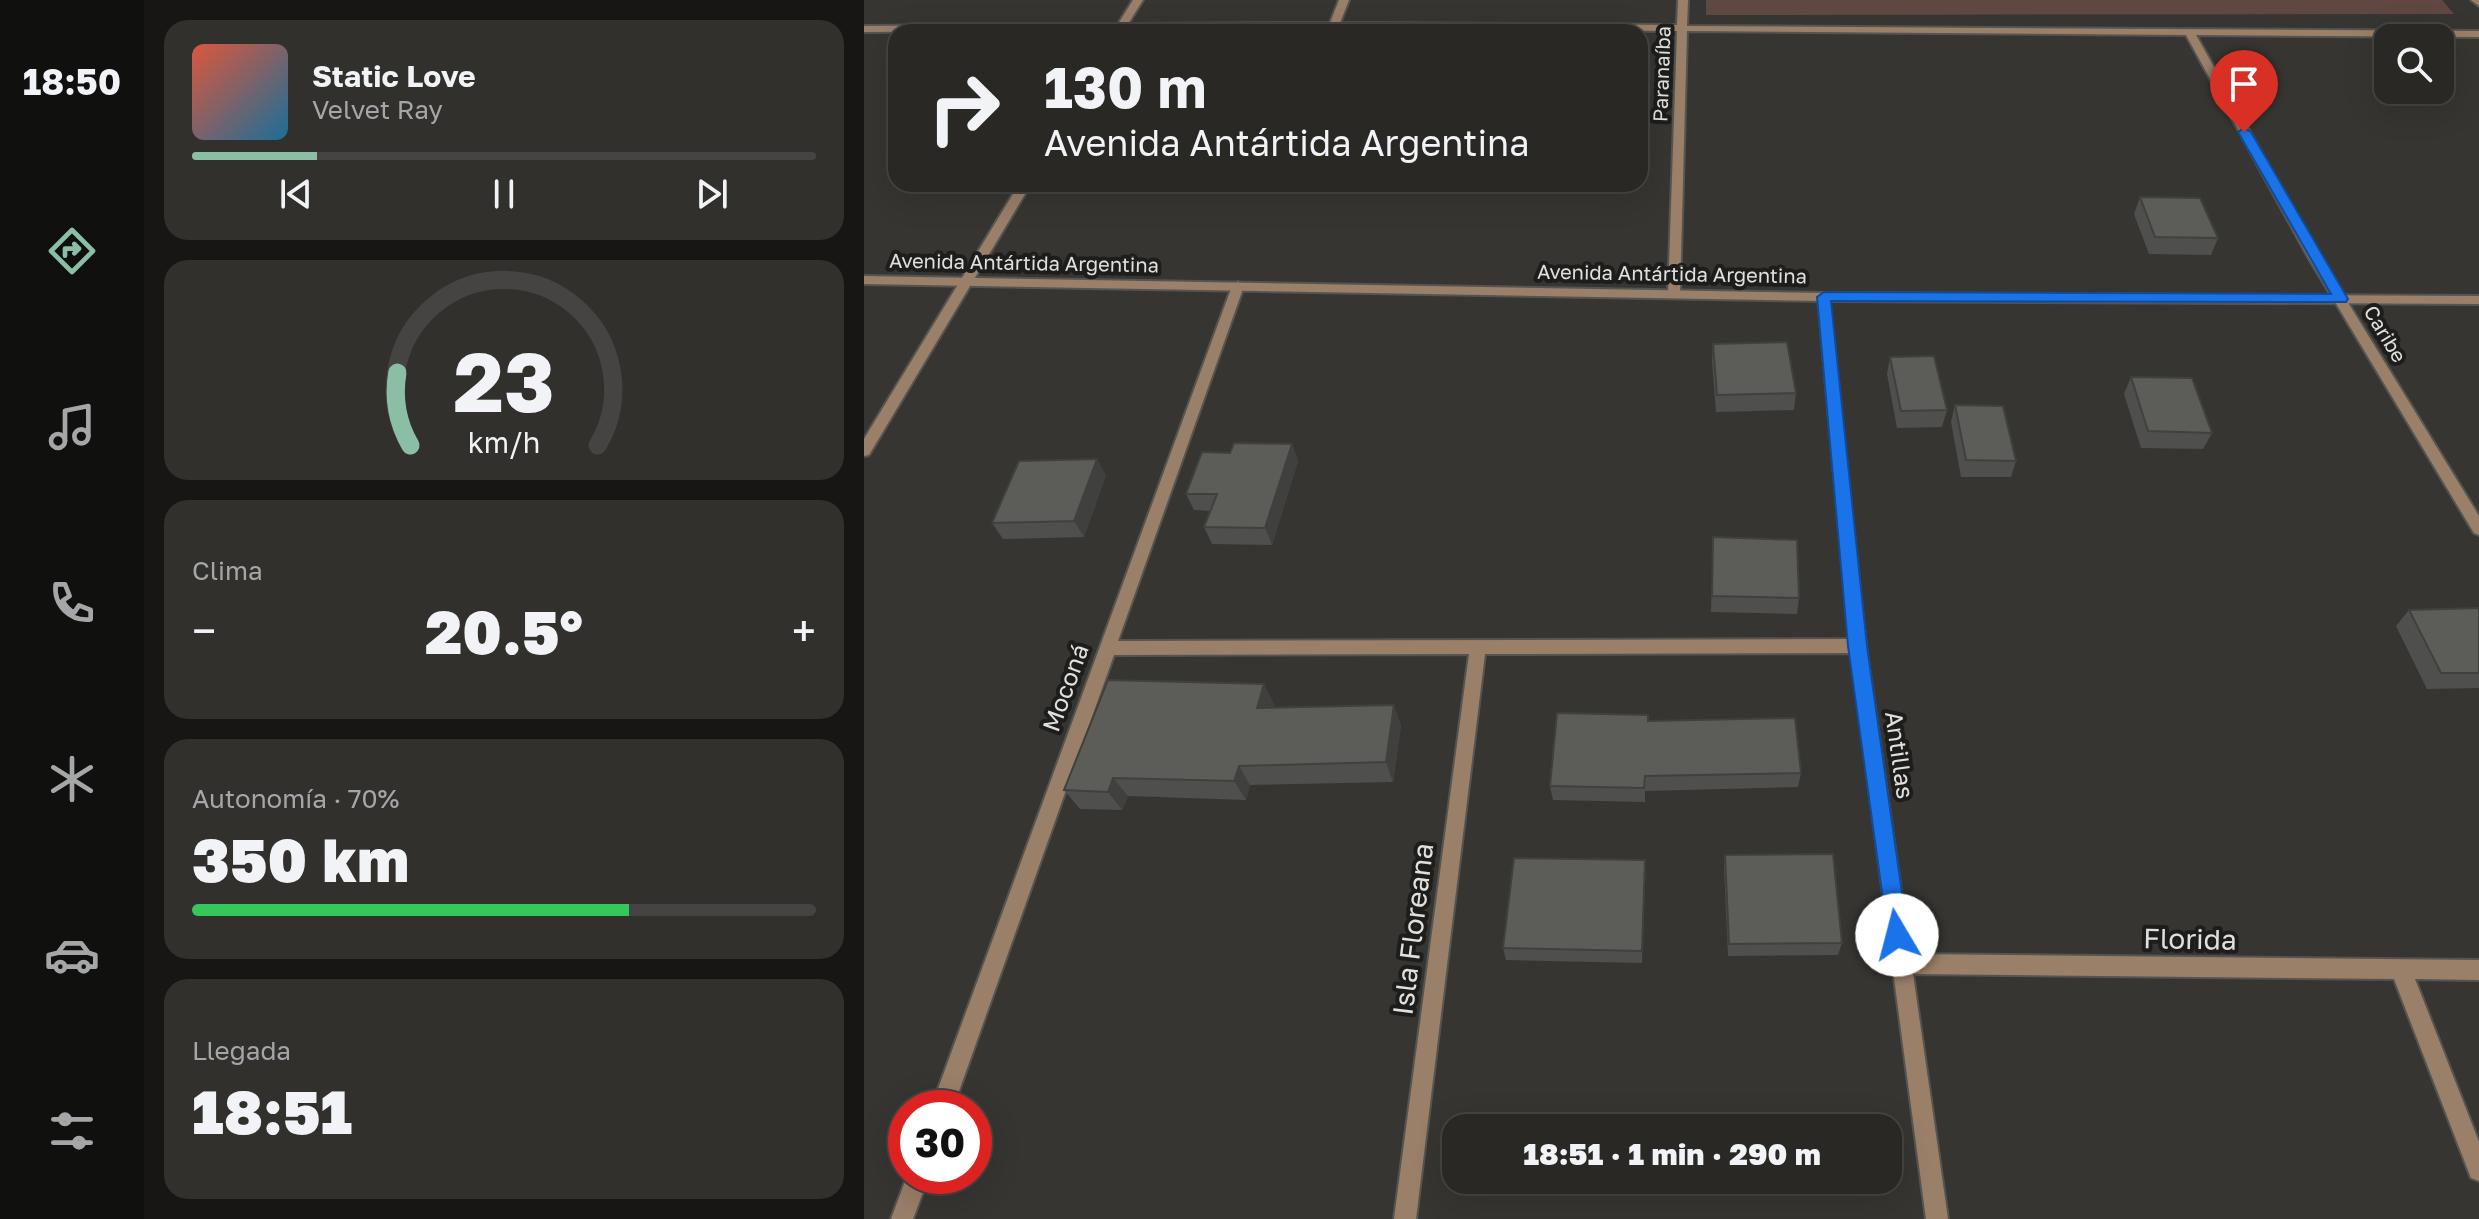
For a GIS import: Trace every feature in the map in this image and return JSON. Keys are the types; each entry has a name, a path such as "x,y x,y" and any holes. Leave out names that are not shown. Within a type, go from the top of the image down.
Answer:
{"street":[{"path":"1124,24 1138,0"},
{"path":"1335,24 1344,0"},
{"name":"Paranaíba","path":"1674,294 1683,0"},
{"path":"1648,28 2479,34"},
{"path":"864,29 888,29"},
{"name":"Caribe","path":"2189,32 2314,257 2479,529"},
{"path":"864,451 1020,192"},
{"name":"Avenida Antártida Argentina","path":"864,280 1824,297 2479,300"},
{"name":"Moconá","path":"948,1090 1238,286"},
{"name":"Antillas","path":"1824,297 1858,646 1937,1219"},
{"path":"1108,648 1858,646"},
{"name":"Isla Floreana","path":"1405,1219 1478,647"},
{"name":"Florida","path":"1901,964 2479,970"},
{"path":"2401,970 2479,1170"},
{"path":"902,1219 911,1194"}],"shaded area":[{"path":"1706,0 2442,0 2454,14 1706,15"}],"building":[{"path":"2140,197 2200,198 2218,238 2155,237"},
{"path":"1787,342 1796,393 1717,395 1713,344"},
{"path":"1934,356 1947,410 1901,411 1890,357"},
{"path":"2131,377 2192,378 2212,433 2148,431"},
{"path":"1955,405 2003,406 2016,461 1966,460"},
{"path":"1234,443 1292,444 1265,528 1204,527 1217,494 1186,494 1202,452 1230,453"},
{"path":"1097,459 1074,521 992,523 1019,461"},
{"path":"1713,537 1797,540 1799,598 1712,596"},
{"path":"2479,608 2479,673 2441,673 2409,610"},
{"path":"1108,680 1264,684 1257,708 1394,705 1386,762 1239,766 1234,781 1113,778 1108,792 1064,790"},
{"path":"1557,713 1648,715 1648,721 1795,718 1801,773 1645,776 1644,788 1550,786"},
{"path":"1833,854 1842,943 1729,944 1725,855"},
{"path":"1514,858 1645,860 1642,951 1503,948"}],"route":[{"path":"1897,935 1858,646 1824,297 2341,299 2244,132"}]}
